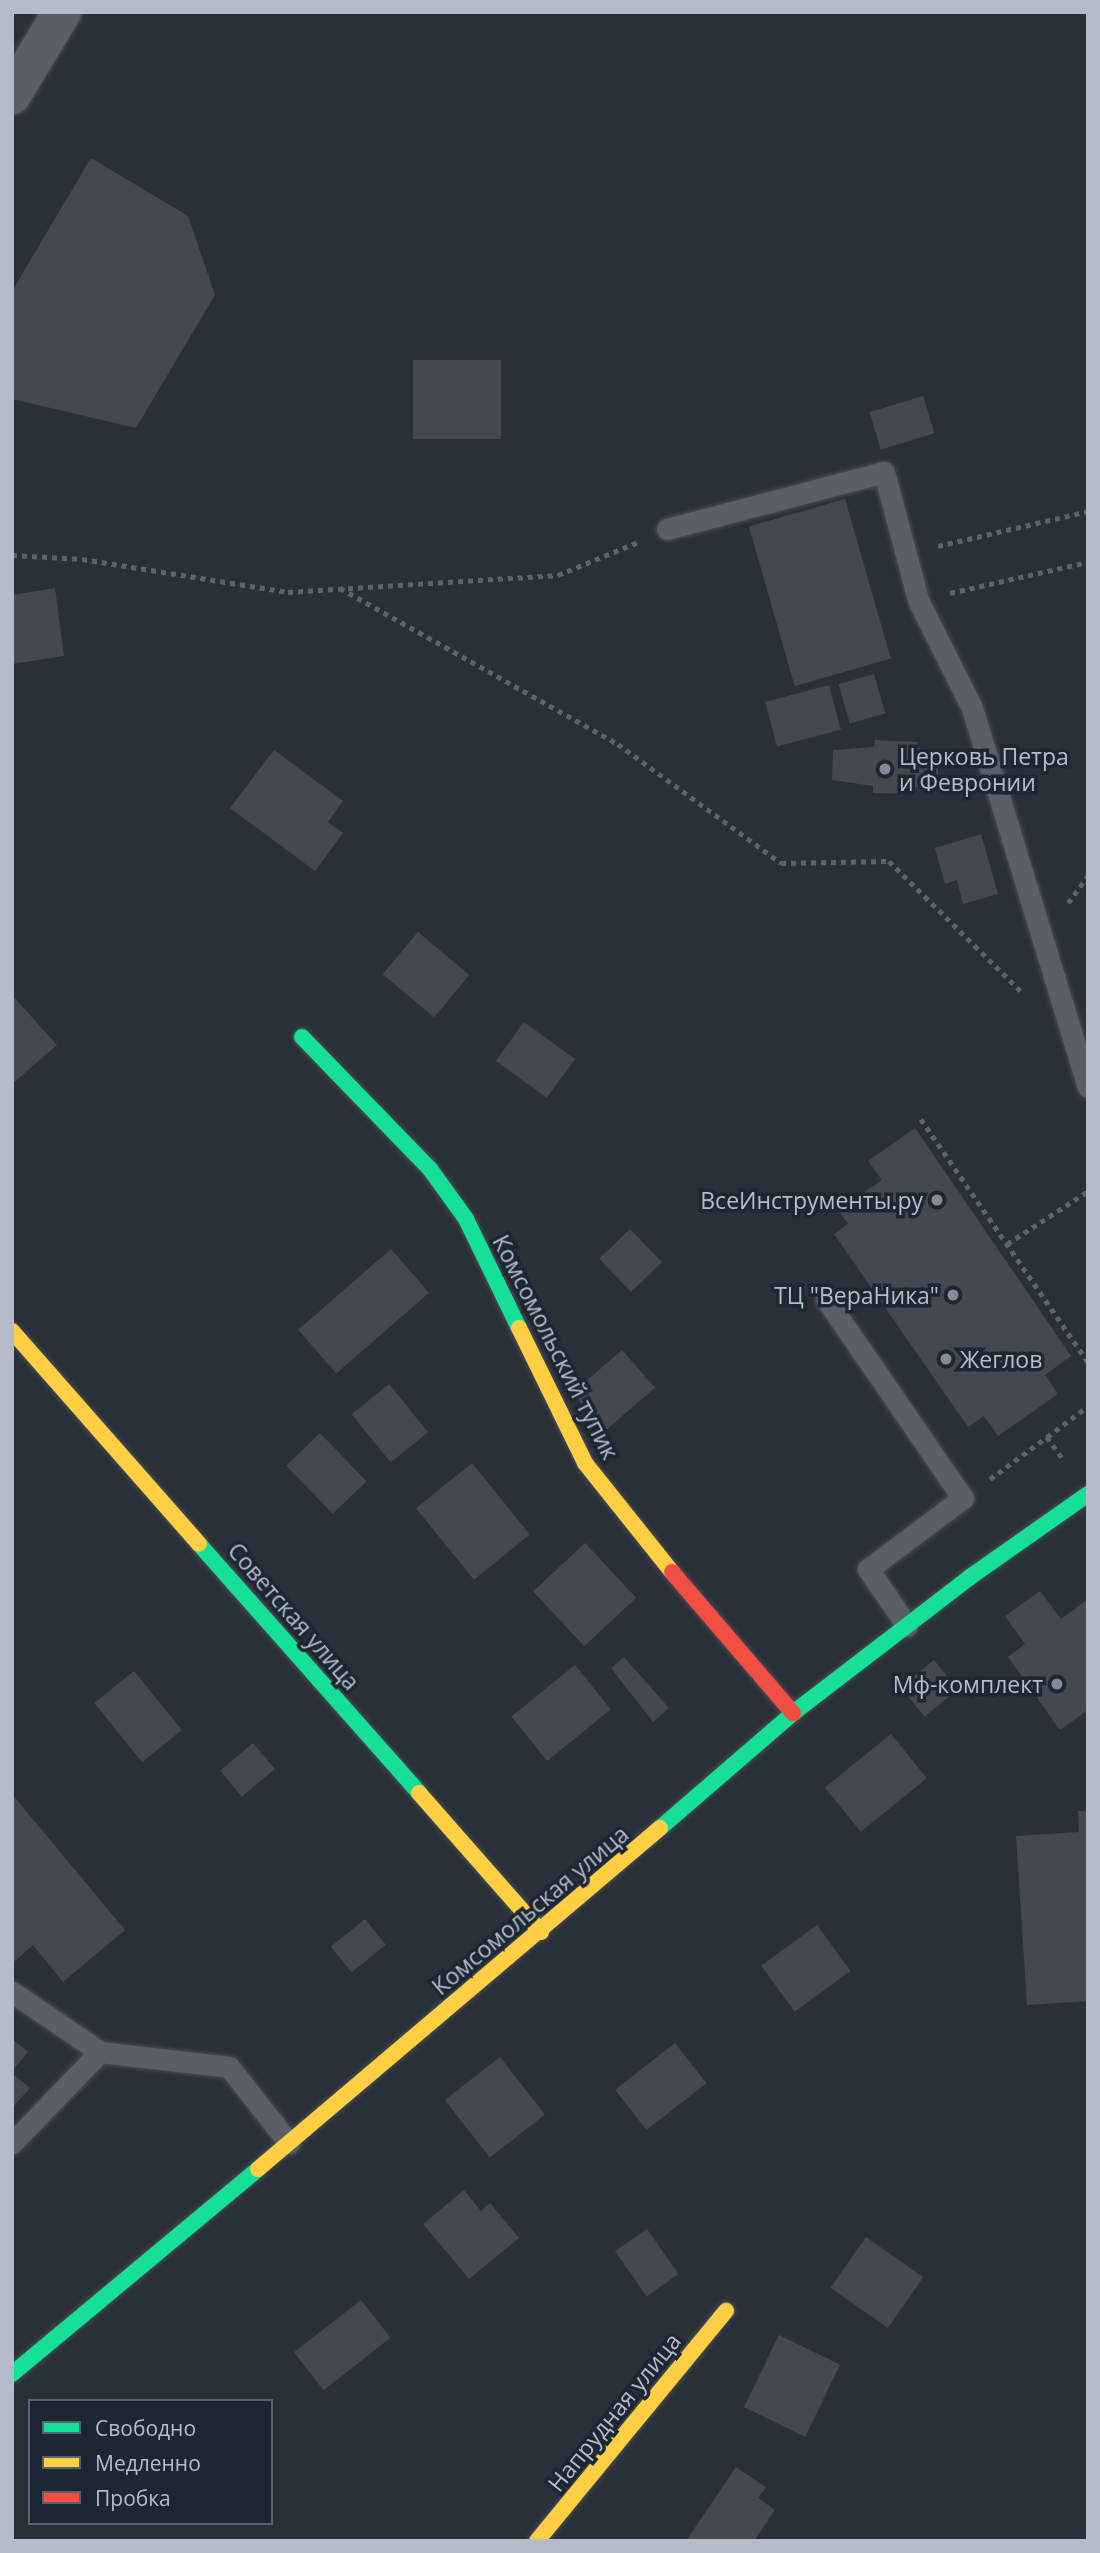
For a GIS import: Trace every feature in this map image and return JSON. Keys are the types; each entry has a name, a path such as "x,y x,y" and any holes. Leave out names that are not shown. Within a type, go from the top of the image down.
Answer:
{"street":[{"path":"12,95 62,12"},
{"name":"Комсомольский тупик","path":"302,1037 437,1179 466,1219 585,1463 616,1507 793,1713"},
{"name":"Советская улица","path":"12,1331 541,1932"},
{"name":"Комсомольская улица","path":"12,2374 541,1932 793,1713 1088,1494"},
{"name":"Напрудная улица","path":"537,2541 726,2311"}],"lane":[{"path":"667,529 884,472 918,600 972,708 1088,1087"},
{"path":"826,1299 963,1498 868,1569 907,1626"},
{"path":"12,1992 100,2052 229,2067 289,2143"},
{"path":"12,2143 100,2052"}],"path":[{"path":"906,553 1088,511"},
{"path":"12,555 82,559 288,592 558,575 667,529"},
{"path":"918,600 1088,562"},
{"path":"340,589 618,744 781,863 889,861 1025,995"},
{"path":"920,1119 1088,1362"},
{"path":"1007,1244 1088,1191"},
{"path":"963,1498 1088,1406"},
{"path":"1046,1437 1068,1464"}],"building":[{"path":"91,158 188,216 215,295 136,428 12,399 12,291"},
{"path":"413,360 501,360 501,439 413,439"},
{"path":"923,396 934,433 881,450 869,412"},
{"path":"845,499 891,659 795,686 749,527"},
{"path":"55,588 64,656 12,664 12,595"},
{"path":"874,674 885,713 850,724 838,684"},
{"path":"829,685 841,729 777,747 765,702"},
{"name":"Церковь Петра и Февронии","path":"875,740 917,742 917,748 931,749 938,757 938,780 929,787 916,787 915,794 873,793 873,786 832,780 833,750 874,747"},
{"path":"274,750 343,801 328,822 343,833 315,871 230,808"},
{"path":"981,834 998,894 963,904 957,880 945,884 935,848"},
{"path":"418,932 469,975 434,1017 383,974"},
{"path":"12,995 57,1045 12,1084"},
{"path":"524,1022 575,1059 547,1098 496,1061"},
{"name":"ТЦ \"ВераНика\"","path":"915,1128 1071,1356 1045,1375 1058,1394 998,1436 984,1416 968,1427 834,1234 848,1224 838,1210 882,1180 868,1161"},
{"path":"630,1229 662,1262 631,1292 599,1259"},
{"path":"391,1249 429,1293 336,1373 298,1330"},
{"path":"622,1350 655,1388 605,1431 572,1393"},
{"path":"389,1384 428,1432 391,1462 352,1414"},
{"path":"320,1433 367,1481 333,1514 286,1466"},
{"path":"472,1463 530,1534 474,1580 416,1508"},
{"path":"585,1543 636,1598 584,1646 533,1591"},
{"name":"Мф-комплект","path":"1040,1591 1061,1619 1088,1599 1088,1710 1060,1730 1008,1657 1025,1644 1005,1616"},
{"path":"624,1657 669,1708 653,1722 611,1668"},
{"path":"934,1660 958,1690 924,1717 901,1687"},
{"path":"575,1665 611,1709 547,1761 511,1717"},
{"path":"134,1671 182,1730 142,1762 94,1703"},
{"path":"891,1734 927,1778 861,1832 825,1787"},
{"path":"253,1743 275,1769 242,1797 220,1771"},
{"path":"12,1794 125,1930 63,1982 33,1945 15,1961 12,1957"},
{"path":"1078,1811 1088,1811 1088,2001 1027,2005 1016,1836 1079,1832"},
{"path":"365,1919 386,1945 352,1972 331,1947"},
{"path":"817,1925 851,1971 795,2012 761,1966"},
{"path":"12,2039 28,2052 12,2071"},
{"path":"675,2043 706,2083 647,2130 615,2090"},
{"path":"500,2057 545,2115 490,2158 445,2100"},
{"path":"12,2073 30,2088 12,2108"},
{"path":"464,2190 481,2211 490,2203 519,2238 469,2279 423,2224"},
{"path":"647,2229 679,2274 647,2296 615,2251"},
{"path":"866,2237 923,2277 888,2328 830,2288"},
{"path":"361,2300 391,2338 324,2390 294,2352"},
{"path":"779,2335 840,2365 805,2437 744,2407"},
{"path":"736,2467 766,2487 758,2498 775,2510 754,2541 686,2541"}],"traffic: fast":[{"path":"302,1037 430,1169 466,1219 519,1328"},
{"path":"660,1828 793,1713 970,1577 1088,1494"},
{"path":"199,1544 419,1793"},
{"path":"12,2374 258,2169"}],"traffic: slow":[{"path":"519,1328 585,1463 672,1572"},
{"path":"12,1331 199,1544"},
{"path":"419,1793 541,1932"},
{"path":"258,2169 660,1828"},
{"path":"537,2541 726,2311"}],"traffic: jam":[{"path":"672,1572 793,1713"}],"place":[{"name":"Церковь Петра и Февронии","path":"885,769"},
{"name":"ВсеИнструменты.ру","path":"937,1200"},
{"name":"ТЦ \"ВераНика\"","path":"953,1295"},
{"name":"Жеглов","path":"946,1359"},
{"name":"Мф-комплект","path":"1057,1684"}]}
